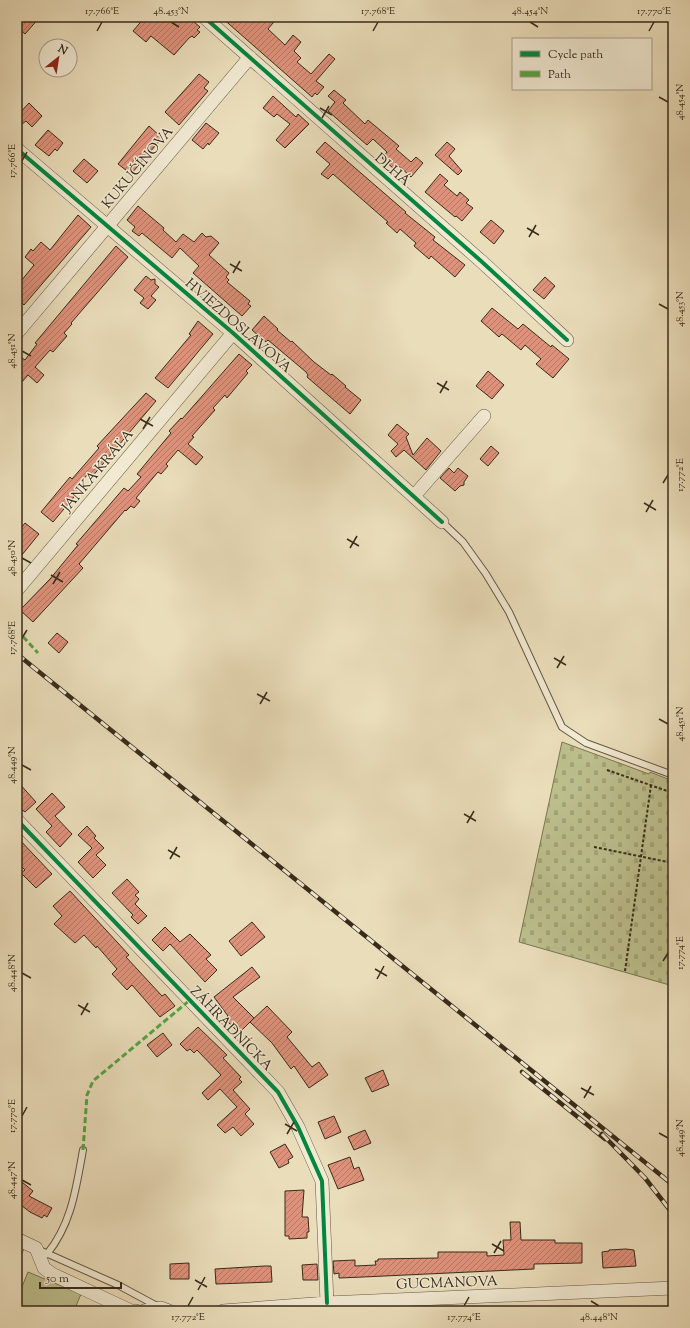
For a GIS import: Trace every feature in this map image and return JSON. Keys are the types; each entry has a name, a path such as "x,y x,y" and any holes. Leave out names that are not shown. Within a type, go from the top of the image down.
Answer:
{"street":[{"name":"DLHÁ","path":"204,17 481,261 567,340"},
{"name":"KUKUČÍNOVA","path":"17,333 250,57"},
{"name":"HVIEZDOSLAVOVA","path":"17,149 233,334 442,522"},
{"name":"JANKA KRÁĽA","path":"17,590 233,334"},
{"path":"414,496 484,416"},
{"name":"ZÁHRADNÍCKA","path":"17,820 278,1092 298,1127 322,1181 327,1303"},
{"path":"20,1240 41,1251 44,1268 52,1274 131,1311 136,1311"},
{"name":"GUCMANOVA","path":"223,1311 327,1303 673,1288"},
{"path":"144,1311 165,1309"}],"lane":[{"path":"442,522 463,542 486,574 508,612 562,727 586,743 673,775"},
{"path":"83,1150 74,1201 69,1216 62,1232 41,1251 118,1285 165,1309"},
{"path":"17,1255 20,1240"}],"path":[{"path":"607,770 673,793"},
{"path":"625,971 651,785"},
{"path":"594,847 673,863"}],"green space":[{"path":"562,742 649,774 650,772 673,781 673,986 519,942"},
{"path":"28,1272 81,1294 74,1311 17,1311 17,1299"}],"building":[{"path":"17,17 40,17 25,34 17,27"},
{"path":"145,17 188,17 200,27 197,30 200,32 194,38 192,36 189,38 174,55 151,36 146,42 133,31"},
{"path":"221,17 278,17 268,29 285,45 293,35 301,42 294,51 301,58 297,62 311,74 329,54 335,59 316,81 324,87 317,95 315,93 312,97"},
{"path":"199,74 209,82 204,88 208,91 179,125 165,112"},
{"path":"334,90 346,100 343,103 365,124 368,120 399,146 396,149 411,162 416,157 423,163 411,177 400,167 397,166 394,169 382,158 387,152 373,139 367,145 328,111 335,102 328,96"},
{"path":"273,96 296,117 298,114 309,124 285,148 276,140 290,124 277,114 274,117 263,108"},
{"path":"29,103 42,116 32,127 26,121 22,124 17,120 17,116"},
{"path":"206,123 219,133 209,145 208,143 203,149 192,140"},
{"path":"149,126 162,138 131,174 118,164"},
{"path":"48,130 63,143 57,151 55,149 49,156 35,145"},
{"path":"325,142 406,212 405,213 435,237 433,240 465,265 455,277 431,256 429,259 414,246 416,243 400,229 397,233 386,223 388,222 333,174 328,179 321,174 330,164 316,152"},
{"path":"447,142 455,149 449,156 462,171 458,175 435,155"},
{"path":"84,159 98,171 87,183 73,171"},
{"path":"440,174 448,181 444,185 457,196 460,192 469,200 466,203 473,208 462,221 425,192"},
{"path":"138,206 164,228 163,230 176,242 183,234 194,242 202,233 206,237 211,236 219,243 209,255 229,273 226,277 229,280 227,282 250,301 248,304 251,306 242,316 193,273 199,266 180,248 172,258 142,233 139,236 132,231 135,227 127,220"},
{"path":"78,215 91,227 24,305 17,298 17,286 34,265 25,257 31,249 33,251 41,242 50,250"},
{"path":"491,220 504,231 494,244 480,232"},
{"path":"116,246 128,257 71,323 72,324 64,333 67,336 53,352 50,350 35,367 44,375 37,383 28,375 22,382 17,378 17,364 22,358 25,360 37,344 35,343"},
{"path":"146,276 151,280 155,279 155,284 159,287 151,296 156,300 148,309 140,303 144,298 134,290"},
{"path":"545,277 555,286 544,299 533,290"},
{"path":"492,308 518,329 523,324 551,347 552,345 569,359 553,378 536,364 541,359 525,345 521,350 502,334 499,337 481,321"},
{"path":"264,316 278,329 277,330 291,342 292,341 314,362 331,375 332,374 361,400 350,414 307,377 308,375 306,372 268,340 266,342 252,330"},
{"path":"198,321 213,334 168,388 155,378 191,335 189,334"},
{"path":"239,354 252,365 246,371 248,373 227,398 225,395 213,408 215,410 192,436 194,437 188,444 203,457 196,465 178,450 166,464 168,466 161,474 158,472 136,498 140,501 134,508 131,506 126,511 125,510 79,564 83,568 33,622 20,610 50,579 78,545 76,544 124,488 128,491 141,477 137,474 171,433 169,431 181,418 182,419"},
{"path":"488,371 504,385 492,399 476,386"},
{"path":"146,393 156,401 91,478 87,475 76,488 79,491 53,522 41,512 70,477 72,479 99,448 97,446"},
{"path":"397,424 409,434 406,437 413,455 427,438 441,451 426,470 404,450 396,457 391,451 398,444 388,435"},
{"path":"491,446 499,453 488,466 480,459"},
{"path":"449,468 454,473 458,468 468,476 464,482 464,485 460,486 455,491 440,478"},
{"path":"25,523 39,534 17,561 17,533"},
{"path":"57,633 68,642 59,653 48,643"},
{"path":"17,781 36,802 25,812 17,806"},
{"path":"52,793 65,807 55,816 72,834 60,847 46,832 52,826 36,809"},
{"path":"87,826 96,836 94,838 104,848 96,855 106,865 93,878 78,862 92,848 78,835"},
{"path":"17,837 52,874 36,888 21,873 25,870 17,862"},
{"path":"127,879 139,892 135,895 139,899 135,904 147,916 138,924 131,917 133,915 112,893"},
{"path":"70,891 129,955 126,957 162,996 165,994 175,1006 160,1017 132,985 127,990 112,974 117,969 97,946 96,948 84,935 75,943 54,924 62,916 53,906"},
{"path":"252,922 265,937 241,956 229,941"},
{"path":"165,927 180,942 190,934 211,955 206,959 217,970 205,982 170,944 163,951 152,940"},
{"path":"252,967 260,977 233,997 254,1018 239,1033 225,1019 228,1016 214,997"},
{"path":"267,1006 292,1032 287,1037 312,1067 319,1062 328,1075 309,1088 294,1066 291,1069 272,1043 250,1022"},
{"path":"198,1027 227,1055 223,1058 241,1077 239,1079 242,1082 233,1090 250,1109 245,1114 254,1124 241,1136 233,1127 225,1133 217,1125 237,1107 220,1089 208,1100 202,1093 221,1075 197,1050 194,1053 190,1049 187,1051 180,1044"},
{"path":"163,1033 172,1045 157,1057 147,1045"},
{"path":"383,1070 389,1085 372,1092 365,1078"},
{"path":"334,1116 341,1132 325,1139 318,1122"},
{"path":"365,1130 371,1143 354,1150 348,1137"},
{"path":"285,1144 293,1157 288,1160 289,1163 279,1168 270,1152"},
{"path":"350,1157 354,1169 359,1167 364,1180 338,1189 328,1165"},
{"path":"17,1178 33,1191 29,1196 52,1208 47,1217 44,1215 42,1218 30,1212 17,1202"},
{"path":"304,1190 302,1217 308,1217 309,1232 307,1232 307,1238 289,1239 289,1236 285,1236 285,1191"},
{"path":"510,1222 520,1222 521,1240 555,1240 555,1243 582,1243 582,1263 534,1264 534,1269 363,1277 339,1278 339,1273 334,1274 333,1261 355,1260 355,1266 376,1265 375,1261 378,1261 378,1259 438,1258 438,1252 487,1252 487,1256 504,1255 503,1240 511,1240"},
{"path":"626,1249 634,1250 636,1266 603,1268 602,1252"},
{"path":"189,1263 189,1279 170,1279 170,1264"},
{"path":"317,1264 318,1280 303,1280 302,1265"},
{"path":"271,1266 272,1282 216,1284 215,1269"}],"railway":[{"path":"17,654 673,1185"},
{"path":"522,1072 605,1139"},
{"path":"602,1134 645,1178 673,1214"}],"marked path":[{"path":"17,630 38,653"},
{"path":"83,1150 87,1095 93,1081 190,1000"}],"cycle path":[{"path":"204,17 481,261 567,340"},
{"path":"17,149 233,333 442,522"},
{"path":"17,820 278,1092 298,1127 322,1181 327,1303"}]}
